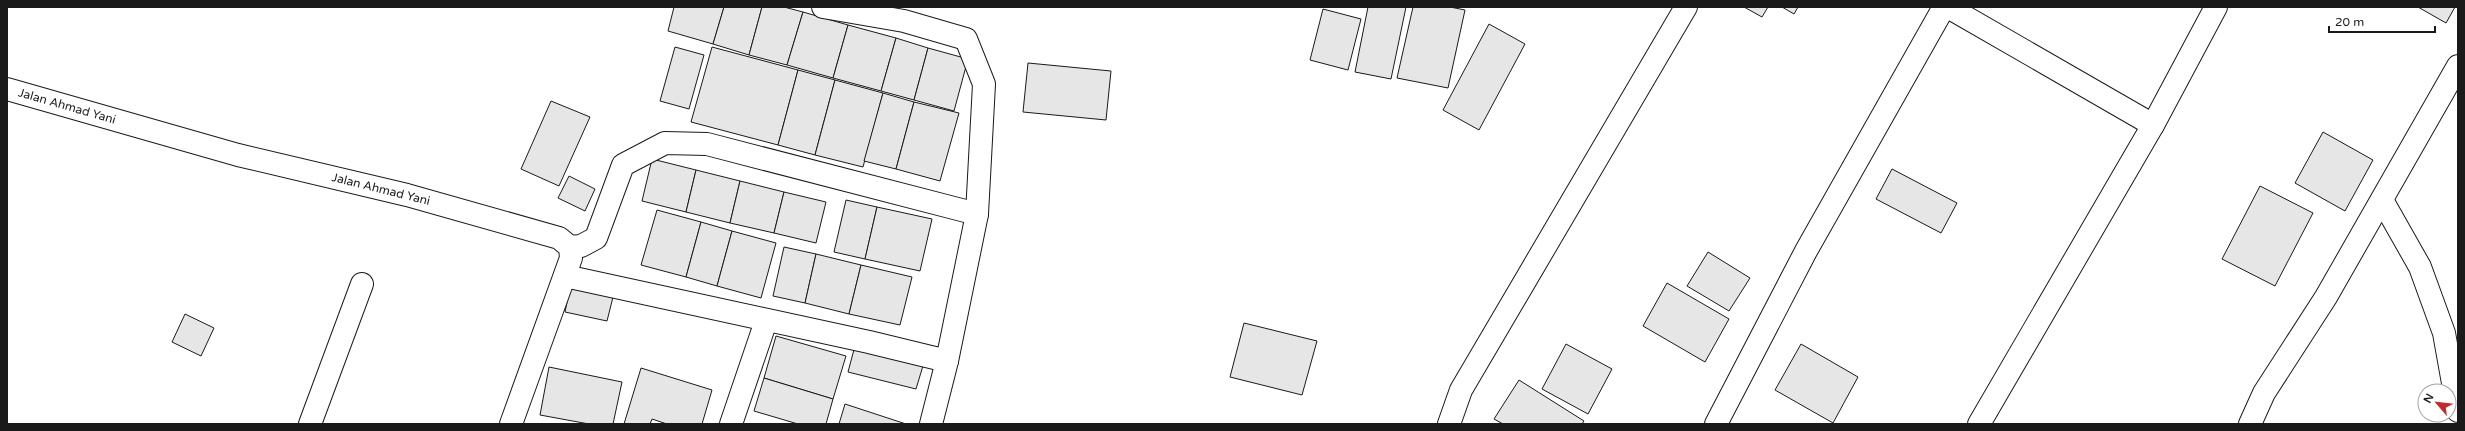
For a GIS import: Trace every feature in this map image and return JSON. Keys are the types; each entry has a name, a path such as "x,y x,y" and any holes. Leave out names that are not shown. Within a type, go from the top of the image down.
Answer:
{"street":[{"path":"823,7 904,21 966,39 984,84 977,214 947,361 931,424"},
{"path":"1449,424 1461,390 1686,7"},
{"path":"1716,424 1806,251 1944,7"},
{"path":"1948,7 2153,125"},
{"path":"1979,424 2153,125 2216,7"},
{"path":"2250,424 2264,393 2326,297 2458,67"},
{"name":"Jalan Ahmad Yani","path":"7,89 238,155 422,199 559,238 570,247"},
{"path":"511,424 571,258 570,247 581,246 596,238 623,164 665,143 707,144 977,214"},
{"path":"2382,200 2420,267 2444,333 2458,411"},
{"path":"564,276 766,321 870,342 947,361"},
{"path":"310,424 362,284"},
{"path":"731,424 766,321"}],"building":[{"path":"674,7 724,7 713,44 668,31"},
{"path":"724,7 762,7 749,55 713,44"},
{"path":"762,7 784,7 803,12 787,65 749,55"},
{"path":"1368,7 1406,7 1391,79 1355,72"},
{"path":"1413,7 1450,7 1465,10 1448,88 1397,78"},
{"path":"1744,7 1768,7 1762,17"},
{"path":"1782,7 1798,7 1794,14"},
{"path":"2418,7 2455,7 2446,23"},
{"path":"1323,9 1361,19 1348,70 1310,60"},
{"path":"803,12 848,25 833,78 787,65"},
{"path":"1489,24 1525,44 1479,130 1443,110"},
{"path":"848,25 896,38 881,91 833,78"},
{"path":"896,38 928,48 914,100 881,91"},
{"path":"675,47 704,55 689,109 660,101"},
{"path":"712,47 798,70 778,145 691,122"},
{"path":"928,48 968,59 954,111 914,100"},
{"path":"1028,63 1111,71 1106,120 1023,112"},
{"path":"798,70 835,80 815,155 778,145"},
{"path":"835,80 883,93 863,167 815,155"},
{"path":"883,93 914,102 896,169 864,161"},
{"path":"551,101 590,117 559,186 521,169"},
{"path":"914,102 959,113 940,181 896,169"},
{"path":"2323,132 2373,160 2345,211 2295,183"},
{"path":"652,159 696,170 686,212 642,201"},
{"path":"1892,169 1957,203 1941,233 1876,199"},
{"path":"696,170 740,181 730,223 686,212"},
{"path":"569,176 595,189 585,211 558,198"},
{"path":"740,181 784,192 774,233 730,223"},
{"path":"2260,186 2313,213 2275,286 2222,259"},
{"path":"784,192 826,202 816,243 774,233"},
{"path":"846,200 877,207 865,259 834,252"},
{"path":"877,207 932,219 920,271 865,259"},
{"path":"657,210 701,222 686,277 641,265"},
{"path":"701,222 732,231 717,286 686,277"},
{"path":"732,231 776,243 761,298 717,286"},
{"path":"784,247 816,254 805,303 773,296"},
{"path":"1708,252 1750,278 1729,311 1687,286"},
{"path":"816,254 861,265 849,314 805,303"},
{"path":"861,265 912,277 900,325 849,314"},
{"path":"1667,283 1729,319 1705,362 1643,326"},
{"path":"570,288 613,297 607,321 565,312"},
{"path":"185,314 214,328 201,356 172,342"},
{"path":"1244,323 1317,341 1302,395 1230,377"},
{"path":"776,336 846,356 833,399 764,378"},
{"path":"856,342 925,359 916,389 848,372"},
{"path":"1566,344 1612,369 1588,414 1542,389"},
{"path":"1801,344 1858,377 1833,423 1775,390"},
{"path":"549,367 622,382 613,424 589,424 540,415"},
{"path":"641,368 712,390 702,424 667,424 652,419 650,424 624,424"},
{"path":"764,378 833,399 826,424 798,424 754,411"},
{"path":"1519,380 1584,421 1582,424 1503,424 1494,419"},
{"path":"845,404 906,424 839,424"}]}
